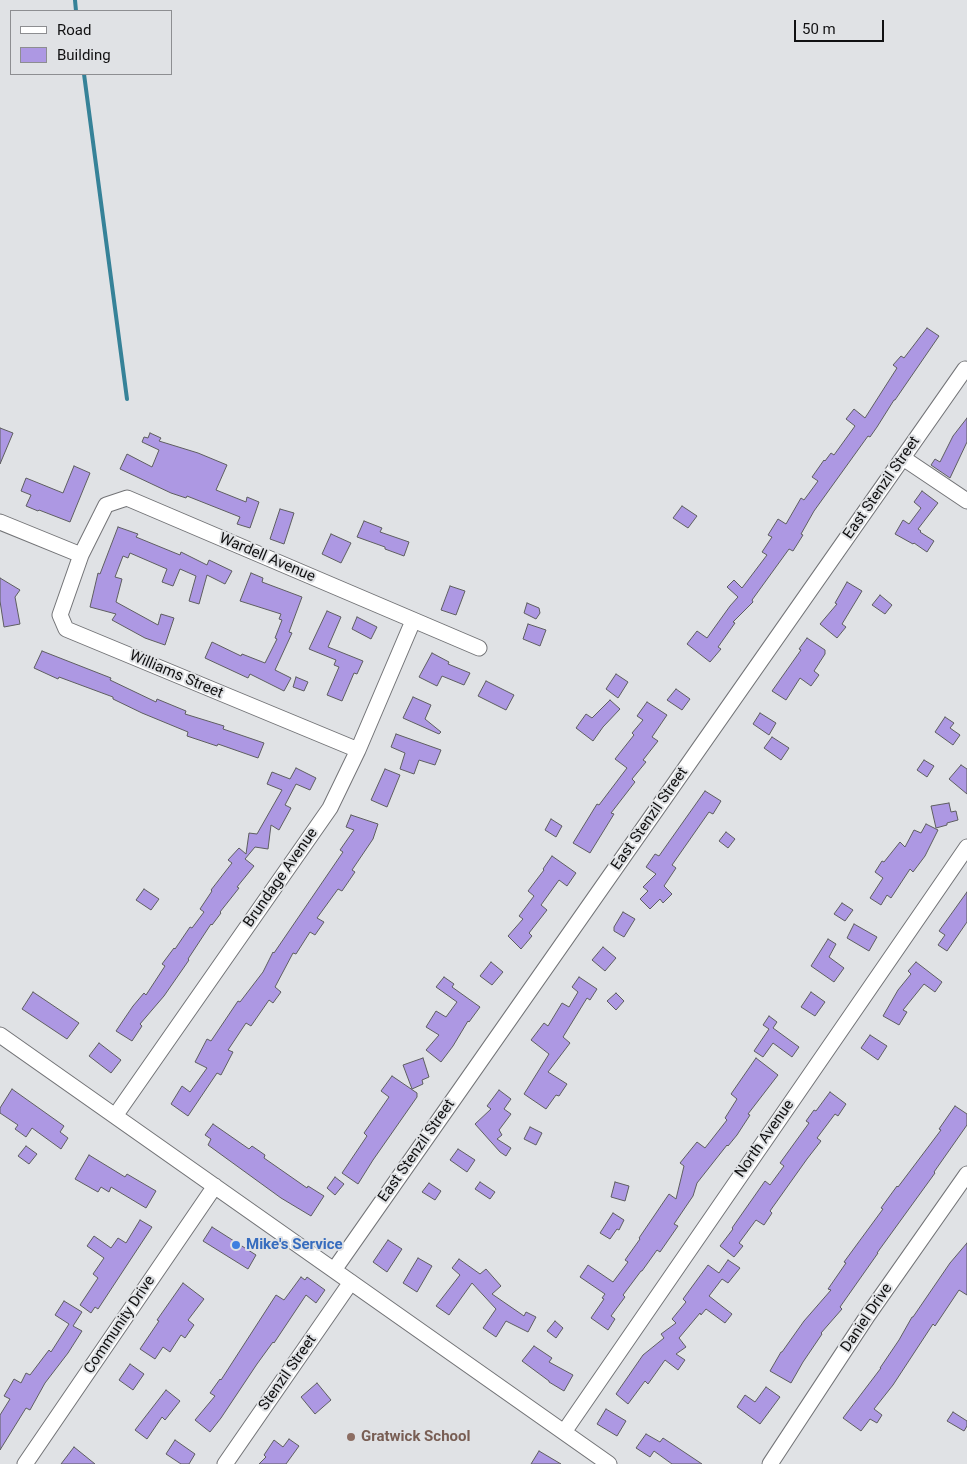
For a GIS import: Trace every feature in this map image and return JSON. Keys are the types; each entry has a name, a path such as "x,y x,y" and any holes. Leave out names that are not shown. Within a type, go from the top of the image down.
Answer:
{"street":[{"name":"East Stenzil Street","path":"334,1270 965,369"},
{"path":"903,458 967,501"},
{"name":"Wardell Avenue","path":"81,555 106,506 128,498 413,622 479,648"},
{"path":"0,522 81,555"},
{"name":"Williams Street","path":"81,555 60,615 66,629 358,750"},
{"name":"Brundage Avenue","path":"115,1116 330,808 358,750 413,622"},
{"name":"North Avenue","path":"564,1432 967,847"},
{"path":"0,1035 609,1464"},
{"name":"Daniel Drive","path":"770,1464 868,1315 967,1174"},
{"name":"Community Drive","path":"25,1464 214,1186"},
{"name":"Stenzil Street","path":"225,1464 352,1282"}],"building":[{"path":"927,328 939,336 870,437 868,436 814,511 793,551 789,549 752,600 753,602 733,622 735,623 718,647 721,649 710,662 687,644 697,631 707,638 738,597 727,587 734,580 742,588 767,555 762,552 772,537 768,535 778,519 786,524 801,498 804,500 818,481 812,477 831,453 834,455 855,426 846,419 854,409 865,418 897,368 893,365 901,356 904,358"},
{"path":"967,418 967,442 950,478 931,465 935,459 940,462 953,436"},
{"path":"0,428 13,433 0,464"},
{"path":"150,433 161,438 159,441 198,453 227,465 216,490 246,502 247,497 259,502 250,528 237,524 240,517 187,496 186,498 171,493 120,469 127,454 152,467 159,450 142,442 144,437 148,438"},
{"path":"74,466 90,473 70,522 26,506 31,495 21,491 26,478 63,493"},
{"path":"922,491 938,503 918,529 934,541 927,552 895,534 903,520 909,524 921,508 914,502"},
{"path":"682,506 697,516 688,528 673,518"},
{"path":"280,509 294,513 284,544 270,539"},
{"path":"364,521 382,528 380,532 409,542 404,556 357,537"},
{"path":"118,527 138,534 136,537 180,555 181,552 207,565 209,560 232,571 225,584 207,575 199,604 189,601 196,576 180,569 173,586 162,582 167,569 130,553 128,558 123,556 115,577 122,579 116,602 158,625 161,614 174,618 165,645 145,638 112,620 116,614 90,607 98,573 100,574"},
{"path":"331,534 351,543 341,563 322,554"},
{"path":"251,573 263,578 262,582 302,597 289,632 292,633 275,670 291,678 284,691 250,674 248,678 205,658 212,642 241,656 242,654 265,663 277,639 275,638 282,620 279,619 281,614 240,601"},
{"path":"0,578 20,590 15,597 20,624 4,627 0,601"},
{"path":"847,582 862,591 842,624 846,627 837,638 820,624 837,604 835,603"},
{"path":"450,586 465,591 456,615 441,610"},
{"path":"880,595 892,605 885,614 872,605"},
{"path":"527,603 539,608 540,613 536,619 524,613"},
{"path":"327,611 341,617 328,647 363,661 357,674 354,673 342,701 327,695 339,667 334,665 336,660 309,649"},
{"path":"357,617 377,627 371,639 352,629"},
{"path":"528,624 546,630 540,646 523,639"},
{"path":"807,638 825,650 825,654 814,671 819,675 811,686 800,678 786,700 772,691 801,650 799,649"},
{"path":"42,651 111,678 110,680 156,702 157,699 186,711 185,714 224,726 223,729 264,743 258,758 218,744 217,746 187,736 188,732 142,713 113,699 113,697 59,677 58,679 34,668"},
{"path":"432,653 449,662 448,664 470,673 464,685 442,676 437,686 419,677"},
{"path":"616,674 628,682 618,698 606,689"},
{"path":"296,677 308,682 304,691 293,687"},
{"path":"486,681 514,695 506,710 478,696"},
{"path":"676,689 690,699 682,710 667,700"},
{"path":"413,697 431,705 425,719 441,732 439,734 403,718"},
{"path":"610,700 620,709 593,741 576,728 586,714 592,718"},
{"path":"647,702 667,715 652,737 658,741 643,760 646,762 632,779 635,782 611,813 614,814 590,853 573,843 597,804 599,805 627,768 615,759 643,720 637,716"},
{"path":"760,713 776,723 769,735 753,724"},
{"path":"945,717 954,723 950,728 960,735 953,745 935,732"},
{"path":"396,734 441,750 435,765 419,760 414,774 400,769 405,753 391,747"},
{"path":"772,737 789,748 781,760 764,748"},
{"path":"924,760 934,766 927,777 917,770"},
{"path":"961,765 967,769 967,794 949,779"},
{"path":"296,768 316,778 310,790 296,784 285,805 291,808 279,830 271,825 268,849 255,847 245,859 254,866 211,924 164,996 140,1024 142,1026 132,1041 116,1031 133,1006 144,993 146,995 165,966 162,964 204,912 200,909 211,890 232,863 228,860 239,848 246,854 249,833 257,834 282,790 267,784 272,772 290,779"},
{"path":"385,769 400,775 387,807 371,800"},
{"path":"705,791 721,801 713,814 709,812 672,865 676,868 664,886 672,894 663,903 660,899 650,909 640,899 648,891 643,887 656,874 646,867 655,854 659,856"},
{"path":"949,803 951,812 956,811 958,820 936,828 931,806"},
{"path":"351,815 378,824 373,839 352,870 355,872 342,891 338,889 317,918 324,922 315,935 310,932 296,954 293,953 275,987 281,992 273,1003 269,1000 251,1026 246,1023 228,1050 233,1052 221,1075 217,1073 188,1116 171,1104 182,1086 190,1092 207,1068 195,1062 207,1039 211,1041 238,1001 240,1002 263,972 273,952 343,852 340,850 354,830 346,827"},
{"path":"551,819 562,826 556,837 545,830"},
{"path":"926,824 938,830 925,856 913,872 910,869 891,898 887,895 881,905 870,898 883,878 875,872 882,861 884,862 900,842 905,847 914,830 921,833"},
{"path":"726,832 735,839 728,848 719,841"},
{"path":"552,856 576,873 567,886 559,880 541,905 547,910 529,933 532,936 521,949 508,936 523,919 519,916 534,896 528,891"},
{"path":"144,889 159,899 151,910 136,900"},
{"path":"967,892 967,922 947,951 938,945 945,935 939,931"},
{"path":"842,903 853,910 845,921 834,914"},
{"path":"623,912 635,919 624,937 614,931 614,927"},
{"path":"854,924 877,937 869,951 847,938"},
{"path":"828,939 836,944 829,957 844,968 834,982 811,966"},
{"path":"603,947 616,958 605,971 592,960"},
{"path":"491,962 503,972 492,985 480,976"},
{"path":"916,962 942,982 935,992 924,984 903,1010 907,1012 899,1025 883,1016 898,990 911,974 908,971"},
{"path":"444,977 454,984 452,987 480,1007 468,1021 441,1062 426,1050 439,1035 426,1027 436,1011 446,1017 457,1002 436,987"},
{"path":"579,977 597,989 590,1000 587,998 563,1037 570,1043 548,1072 567,1084 559,1096 556,1095 546,1109 524,1094 549,1054 531,1040 544,1023 548,1026 562,1003 569,1007 578,992 572,987"},
{"path":"33,992 79,1023 67,1039 22,1009"},
{"path":"811,992 825,1002 815,1016 801,1007"},
{"path":"616,993 624,1001 616,1010 607,1001"},
{"path":"769,1016 777,1022 773,1028 799,1047 792,1057 773,1043 763,1057 754,1051 769,1029 763,1025"},
{"path":"870,1035 887,1046 878,1060 861,1048"},
{"path":"99,1043 121,1060 111,1073 89,1056"},
{"path":"423,1058 429,1077 422,1080 423,1084 412,1089 403,1065"},
{"path":"756,1058 778,1075 748,1114 750,1115 737,1135 697,1183 693,1196 674,1224 678,1226 660,1252 657,1250 623,1295 625,1297 611,1316 615,1319 608,1330 591,1318 604,1299 602,1298 605,1294 580,1277 588,1265 613,1282 628,1262 625,1260 669,1194 676,1199 684,1166 680,1163 697,1142 705,1148 727,1120 725,1118 737,1099 731,1094"},
{"path":"392,1076 417,1093 417,1097 358,1184 342,1173 367,1136 364,1133 389,1097 381,1091"},
{"path":"12,1089 64,1126 60,1132 68,1138 61,1149 32,1128 26,1137 15,1129 18,1125 0,1113 0,1108"},
{"path":"499,1090 511,1099 504,1109 511,1114 499,1130 502,1135 497,1139 511,1148 506,1156 500,1152 475,1124 491,1109 487,1106"},
{"path":"830,1092 846,1104 838,1116 835,1114 817,1138 821,1141 770,1211 772,1213 764,1225 756,1220 739,1243 743,1246 734,1257 720,1246 765,1181 770,1185 784,1166 780,1163 809,1123 806,1121"},
{"path":"955,1106 967,1114 967,1125 840,1307 842,1309 821,1333 791,1383 770,1371 781,1352 804,1321 831,1290 828,1289 846,1263 844,1262 883,1209 881,1208 897,1186 941,1130 939,1129"},
{"path":"213,1124 249,1149 252,1146 265,1155 264,1158 307,1188 308,1186 324,1196 311,1216 281,1198 208,1145 211,1139 205,1135"},
{"path":"530,1127 542,1133 536,1145 524,1139"},
{"path":"26,1146 37,1154 29,1164 18,1156"},
{"path":"458,1149 475,1160 467,1172 450,1160"},
{"path":"89,1155 125,1177 127,1174 156,1191 146,1208 111,1187 109,1192 101,1187 98,1192 75,1179"},
{"path":"335,1177 344,1184 335,1195 327,1188"},
{"path":"480,1182 495,1192 490,1199 475,1189"},
{"path":"615,1182 629,1186 625,1201 611,1197"},
{"path":"429,1183 441,1191 435,1200 422,1192"},
{"path":"613,1213 624,1220 619,1230 617,1229 610,1239 600,1233"},
{"path":"140,1220 152,1227 98,1309 95,1307 91,1313 80,1305 98,1278 93,1274 104,1258 87,1246 94,1236 111,1248 118,1238 126,1243"},
{"path":"212,1227 256,1255 248,1269 203,1241"},
{"path":"388,1240 402,1249 387,1272 373,1262"},
{"path":"967,1243 967,1295 959,1290 935,1326 933,1324 893,1385 874,1409 882,1415 877,1423 870,1419 861,1431 843,1418 881,1368 912,1317 950,1263"},
{"path":"418,1258 432,1266 417,1292 403,1283"},
{"path":"459,1259 480,1274 486,1269 501,1286 492,1294 524,1316 526,1312 536,1317 528,1332 506,1321 496,1337 483,1328 496,1309 472,1283 449,1315 436,1306 460,1275 452,1268"},
{"path":"728,1260 740,1268 728,1283 722,1279 709,1296 732,1314 725,1323 706,1309 701,1315 700,1313 679,1338 686,1347 676,1354 685,1360 678,1370 665,1360 648,1384 645,1381 628,1404 616,1394 643,1355 664,1338 661,1334 676,1323 672,1319 686,1302 683,1299 708,1265 719,1273"},
{"path":"301,1277 305,1280 307,1277 325,1290 316,1303 306,1295 210,1432 195,1420 215,1396 210,1393 221,1380 276,1295 284,1300"},
{"path":"183,1283 204,1299 188,1320 194,1325 185,1338 181,1335 170,1352 163,1347 155,1359 140,1349 159,1321 157,1320"},
{"path":"64,1301 82,1312 73,1326 82,1331 45,1383 30,1410 26,1408 0,1450 0,1415 10,1399 4,1396 14,1379 21,1383 26,1373 30,1375 49,1350 51,1352 69,1324 55,1315"},
{"path":"555,1321 563,1328 556,1338 547,1331"},
{"path":"534,1346 552,1358 549,1362 573,1375 564,1391 522,1361"},
{"path":"130,1364 144,1374 133,1390 119,1380"},
{"path":"317,1383 331,1400 315,1414 301,1397"},
{"path":"766,1387 780,1397 760,1424 737,1407 745,1395 755,1402"},
{"path":"166,1390 180,1401 165,1420 162,1417 147,1439 135,1430"},
{"path":"606,1409 626,1421 617,1436 597,1424"},
{"path":"953,1412 967,1421 964,1431 947,1421"},
{"path":"646,1434 660,1442 663,1438 702,1464 672,1464 654,1451 650,1457 636,1448"},
{"path":"289,1439 299,1446 286,1464 259,1464 266,1457 264,1455 274,1440 283,1447"},
{"path":"175,1440 195,1454 189,1464 181,1464 166,1454"},
{"path":"74,1447 95,1464 61,1464"},
{"path":"539,1451 561,1464 531,1464"}],"waterway":[{"path":"75,0 76,10"},
{"path":"84,75 127,399"}],"place":[{"name":"Mike's Service","path":"236,1245"},
{"name":"Gratwick School","path":"351,1437"}]}
